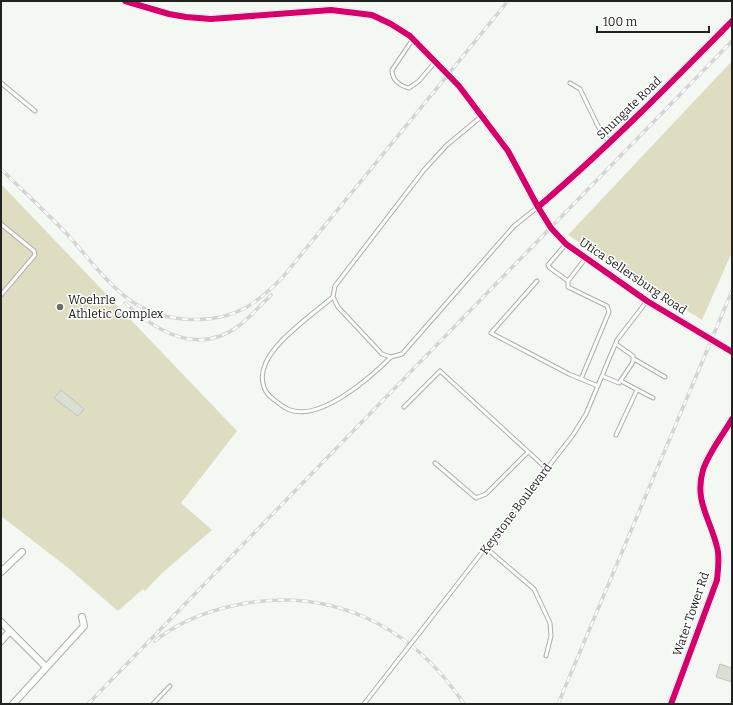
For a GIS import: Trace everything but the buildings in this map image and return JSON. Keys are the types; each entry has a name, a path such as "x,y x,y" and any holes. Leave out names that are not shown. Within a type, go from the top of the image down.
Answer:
{"street":[{"name":"Utica Sellersburg Road","path":"125,1 169,14 211,19 332,10 372,15 391,24 413,39 459,86 508,151 551,228 566,244 585,259 648,301 732,352"},
{"name":"Shungate Road","path":"538,206 659,95 732,21"},
{"name":"Water Tower Rd","path":"671,704 717,580 717,548 705,516 700,489 708,459 732,420"},
{"path":"1,572 22,552"},
{"path":"13,704 84,626 82,617"},
{"path":"1,622 46,667"},
{"path":"1,641 10,631"}],"lane":[{"path":"413,39 392,70 394,79 400,85 409,88 419,81 434,62"},
{"path":"1,83 35,111"},
{"path":"570,84 580,89 598,126 609,142"},
{"path":"391,357 382,354 338,307 333,297 335,286 424,170 447,146 482,116"},
{"path":"333,297 275,347 264,365 262,382 270,396 289,410 302,412 313,411 333,401 370,378 391,357 402,354 514,226 538,206"},
{"path":"1,224 34,252 35,255 1,295"},
{"path":"566,244 548,265 568,281"},
{"path":"581,379 609,312 607,306 568,287 568,281 585,259"},
{"path":"537,281 491,333 581,379 598,386"},
{"name":"Keystone Boulevard","path":"364,704 547,469 586,414 622,332 648,301"},
{"path":"616,344 633,356 634,359 665,377"},
{"path":"602,376 616,383 621,381 634,359"},
{"path":"404,407 440,371 547,469"},
{"path":"621,381 653,398"},
{"path":"616,435 637,390"},
{"path":"435,463 476,498 486,494 528,452"},
{"path":"486,548 534,589 550,623 551,636 546,656"},
{"path":"153,704 170,686"}],"shaded area":[{"path":"732,61 732,252 702,320 568,235"},
{"name":"Woehrle Athletic Complex","path":"1,184 237,431 181,503 212,530 161,574 145,591 143,589 118,611 67,567 1,516"}],"railway":[{"path":"1,169 66,233 105,278 131,301 158,314 173,318 204,319 234,313 256,301 282,278 508,1"},
{"path":"88,704 732,41"},
{"path":"558,704 732,291"},
{"path":"125,303 138,314 165,331 180,337 194,340 209,339 225,334 240,325 271,295"},
{"path":"155,641 192,619 212,611 232,606 267,601 301,601 333,606 364,617 392,632 419,652 443,676 464,704"}],"cycle path":[{"path":"125,1 169,14 186,17 211,19 331,10 372,15 391,24 410,36 459,86 508,151 551,228 566,244 647,301 732,352"},
{"path":"538,207 613,140 732,21"},
{"path":"671,704 717,580 718,551 704,509 700,491 703,470 716,444 732,419"}],"place":[{"name":"Woehrle Athletic Complex","path":"60,307"}]}
